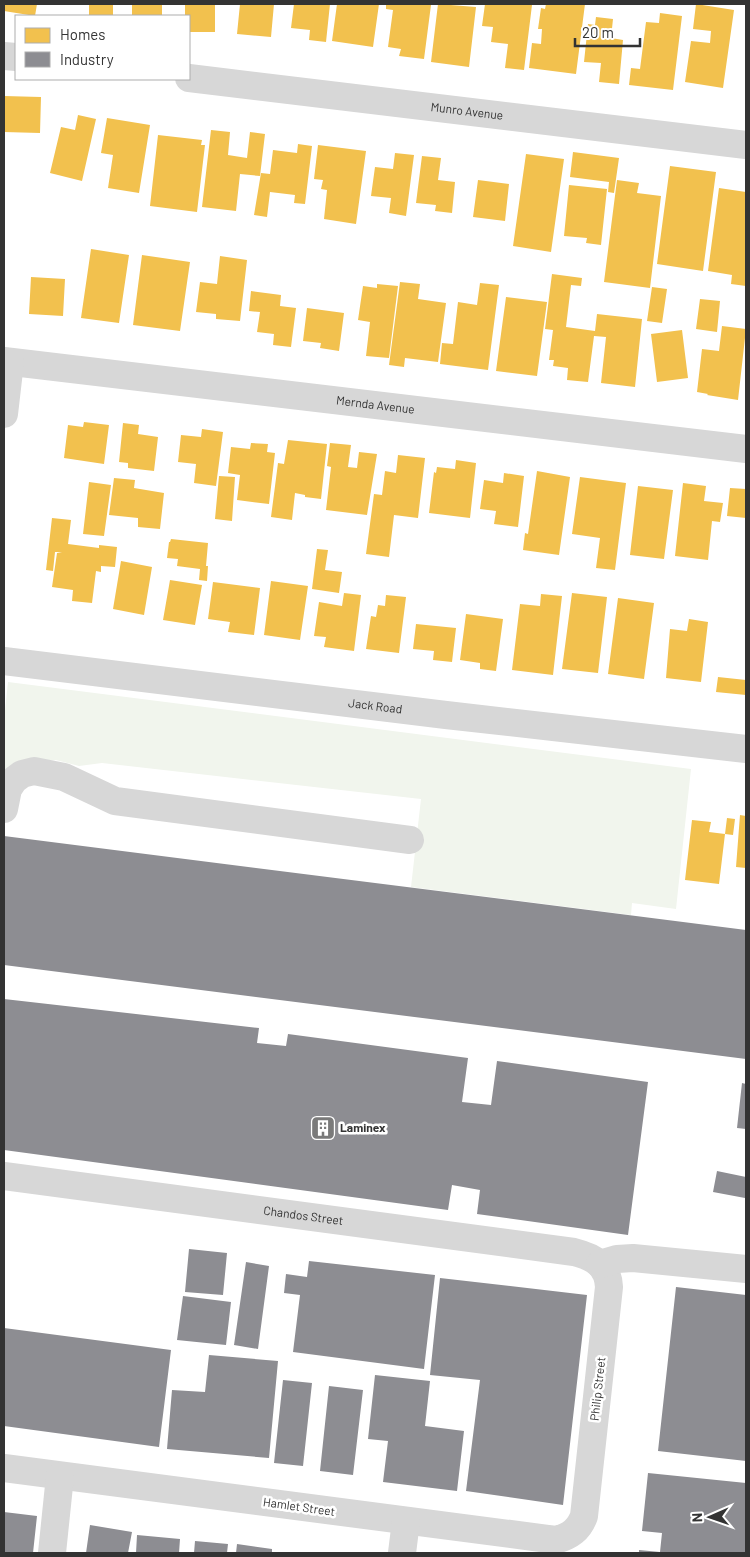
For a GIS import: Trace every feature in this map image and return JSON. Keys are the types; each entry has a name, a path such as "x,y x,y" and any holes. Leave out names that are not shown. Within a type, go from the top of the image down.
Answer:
{"street":[{"name":"Munro Avenue","path":"190,78 746,145"},
{"path":"4,414 7,361"},
{"name":"Mernda Avenue","path":"7,361 746,449"},
{"name":"Jack Road","path":"4,661 446,715 746,749"},
{"path":"4,809 8,788 14,780 22,774 34,771 64,777 115,801 410,840"},
{"name":"Chandos Street","path":"4,1176 574,1252 595,1259 600,1264"},
{"path":"600,1264 617,1259 633,1258 746,1269"},
{"name":"Philip Street","path":"584,1516 609,1287 609,1280 600,1264"},
{"name":"Hamlet Street","path":"4,1468 556,1540 571,1534 577,1529 584,1516"},
{"path":"52,1553 60,1476"},
{"path":"402,1553 406,1521"}],"shaded area":[{"path":"8,682 691,769 676,909 632,903 631,915 411,887 421,799 102,763 79,766 56,760 20,764 4,776 4,720"}],"building: Homes":[{"path":"4,4 37,4 35,15 4,11"},
{"path":"89,4 113,4 113,15 89,15"},
{"path":"132,4 162,4 162,15 132,15"},
{"path":"185,4 215,4 215,32 190,32 190,15 185,15"},
{"path":"240,4 274,4 271,37 237,34"},
{"path":"294,4 330,4 326,42 309,40 310,30 291,28"},
{"path":"337,4 379,4 373,47 332,41"},
{"path":"386,4 431,5 424,59 399,56 401,49 388,47 393,10 386,9"},
{"path":"438,4 476,7 469,67 431,62"},
{"path":"485,4 532,5 524,70 505,68 508,44 491,42 493,27 482,26"},
{"path":"546,4 585,4 576,74 529,68 532,43 541,44 542,29 538,29 541,8 545,9"},
{"path":"696,4 734,10 723,88 685,82 691,41 710,43 711,31 693,29"},
{"path":"660,13 682,16 673,90 629,85 631,68 640,69 646,22 659,23"},
{"path":"596,17 613,19 611,38 623,40 619,84 599,82 601,63 584,62 588,24 595,25"},
{"path":"4,96 41,97 40,133 4,132"},
{"path":"78,115 96,119 82,181 50,173 61,127 75,130"},
{"path":"107,118 150,125 139,193 108,188 113,155 101,153"},
{"path":"211,130 230,132 228,155 247,158 250,132 265,134 260,176 240,174 236,211 202,207"},
{"path":"158,135 202,140 201,145 205,145 197,212 150,206"},
{"path":"298,144 312,146 305,204 294,203 295,195 270,192 267,217 254,215 261,173 270,174 273,150 297,153"},
{"path":"318,145 366,151 356,224 324,219 327,190 321,189 323,180 314,179"},
{"path":"573,152 619,158 614,193 608,192 609,182 570,177"},
{"path":"395,153 414,155 406,216 389,213 391,198 371,196 375,167 393,169"},
{"path":"526,154 564,159 551,252 513,246"},
{"path":"422,156 441,158 438,180 455,182 452,213 435,211 436,205 416,203"},
{"path":"670,166 716,172 703,271 657,264"},
{"path":"478,180 509,184 505,221 473,217"},
{"path":"617,180 639,183 637,193 661,196 650,288 604,282"},
{"path":"569,185 607,189 601,245 586,243 587,238 564,236"},
{"path":"719,188 746,192 746,286 731,284 732,275 708,271"},
{"path":"91,249 129,255 119,323 81,318"},
{"path":"142,255 190,262 180,331 133,325"},
{"path":"220,256 247,260 240,321 216,319 216,314 196,312 200,282 217,284"},
{"path":"552,274 582,278 581,286 571,285 566,327 595,331 597,314 642,319 635,387 601,383 606,337 594,336 588,382 567,380 568,368 553,366 554,360 549,360 553,330 545,329"},
{"path":"31,277 65,279 63,316 29,314"},
{"path":"400,282 420,284 418,299 446,303 438,362 405,358 404,367 389,365"},
{"path":"480,283 499,285 488,370 440,364 442,343 453,344 458,302 477,305"},
{"path":"377,284 398,286 389,358 366,356 370,322 358,320 363,286 377,288"},
{"path":"652,287 667,289 662,323 647,321"},
{"path":"251,291 281,295 280,306 296,308 291,347 273,345 274,334 257,332 260,312 249,311"},
{"path":"506,297 547,302 537,376 496,371"},
{"path":"700,299 720,301 717,332 696,329"},
{"path":"307,308 344,313 339,351 320,348 321,343 303,341"},
{"path":"722,326 746,329 738,400 697,392 702,349 719,351"},
{"path":"682,330 688,378 657,382 651,334"},
{"path":"84,422 109,425 104,464 64,458 68,425 83,427"},
{"path":"123,423 139,425 138,434 158,437 154,471 128,468 128,463 119,462"},
{"path":"202,429 223,432 216,486 194,483 196,464 178,462 181,435 201,437"},
{"path":"288,440 327,444 321,499 305,497 305,495 295,493 292,520 271,517 278,463 284,464"},
{"path":"251,443 268,444 267,452 275,453 269,504 237,500 240,475 228,473 231,447 250,449"},
{"path":"330,443 351,445 348,467 357,468 359,452 377,454 367,515 326,510 331,467 327,466"},
{"path":"398,455 425,458 418,518 394,515 389,557 366,554 374,494 382,495 385,471 396,473"},
{"path":"456,460 476,463 470,518 429,513 434,472 436,473 437,467 455,469"},
{"path":"537,471 570,477 559,555 523,550 525,533 528,534"},
{"path":"504,473 524,476 518,527 494,524 496,511 480,509 484,480 503,483"},
{"path":"219,476 235,477 232,521 215,519"},
{"path":"580,477 626,483 615,570 596,568 600,538 572,534"},
{"path":"114,478 135,480 134,488 164,493 160,529 138,527 138,518 109,515"},
{"path":"89,482 111,485 104,536 83,534"},
{"path":"683,483 706,486 704,501 723,503 720,522 712,521 708,560 675,556"},
{"path":"638,486 673,490 664,559 630,555"},
{"path":"730,488 746,489 746,518 727,516"},
{"path":"52,518 71,520 68,544 99,548 99,545 117,547 115,567 101,566 101,572 96,571 92,603 72,601 73,590 52,587 57,553 62,552 55,552 53,571 46,570"},
{"path":"171,539 208,543 207,581 199,580 200,569 177,566 178,559 167,558"},
{"path":"317,549 328,550 325,570 342,572 339,593 312,589"},
{"path":"121,561 152,567 144,615 113,609"},
{"path":"170,580 202,585 195,625 163,620"},
{"path":"271,581 308,586 300,640 264,635"},
{"path":"213,582 260,588 254,635 228,632 230,622 208,619"},
{"path":"344,593 361,595 354,651 324,647 326,637 314,636 319,602 342,606"},
{"path":"572,593 607,597 598,673 562,669"},
{"path":"541,594 562,596 553,675 512,670 520,604 540,606"},
{"path":"386,595 406,597 399,653 366,649 371,616 376,617 378,605 385,606"},
{"path":"618,598 654,603 644,679 608,674"},
{"path":"466,614 503,619 496,671 480,669 480,663 460,660"},
{"path":"689,619 708,622 701,682 666,678 670,629 687,631"},
{"path":"416,624 456,628 452,662 433,660 434,651 413,649"},
{"path":"718,677 746,680 746,695 716,692"},
{"path":"740,815 746,816 746,868 736,867"},
{"path":"727,818 735,819 733,835 725,834"},
{"path":"692,820 711,822 709,832 725,834 719,884 685,880"}],"building: Industry":[{"path":"4,836 746,930 746,1059 4,965"},
{"name":"Laminex","path":"4,999 259,1028 257,1043 286,1046 288,1034 468,1058 462,1102 491,1105 497,1061 648,1082 628,1235 477,1214 480,1190 452,1185 448,1210 4,1150"},
{"path":"742,1083 746,1084 746,1129 737,1128"},
{"path":"717,1171 746,1177 745,1198 713,1192"},
{"path":"189,1249 227,1253 223,1295 185,1292"},
{"path":"309,1261 435,1275 424,1369 293,1352 300,1295 284,1293 286,1274 307,1277"},
{"path":"246,1262 269,1266 258,1349 234,1345"},
{"path":"440,1278 587,1295 563,1505 466,1491 480,1380 430,1375"},
{"path":"676,1287 746,1295 746,1461 658,1451"},
{"path":"183,1296 231,1302 226,1345 177,1340"},
{"path":"4,1328 171,1350 159,1447 4,1426"},
{"path":"209,1355 278,1361 269,1458 167,1449 172,1390 205,1392"},
{"path":"375,1375 430,1381 425,1426 464,1431 457,1491 383,1482 388,1441 368,1439"},
{"path":"283,1380 312,1383 303,1466 274,1463"},
{"path":"329,1386 363,1390 353,1475 320,1471"},
{"path":"648,1473 746,1483 746,1553 639,1553 639,1550 660,1552 662,1533 642,1531"},
{"path":"4,1512 37,1516 33,1553 4,1553"},
{"path":"90,1525 132,1532 128,1553 86,1553"},
{"path":"137,1535 180,1539 179,1553 136,1553"},
{"path":"195,1541 228,1544 227,1553 194,1553"},
{"path":"237,1544 272,1549 272,1553 236,1553"}],"place":[{"name":"Laminex","path":"323,1128"}]}
